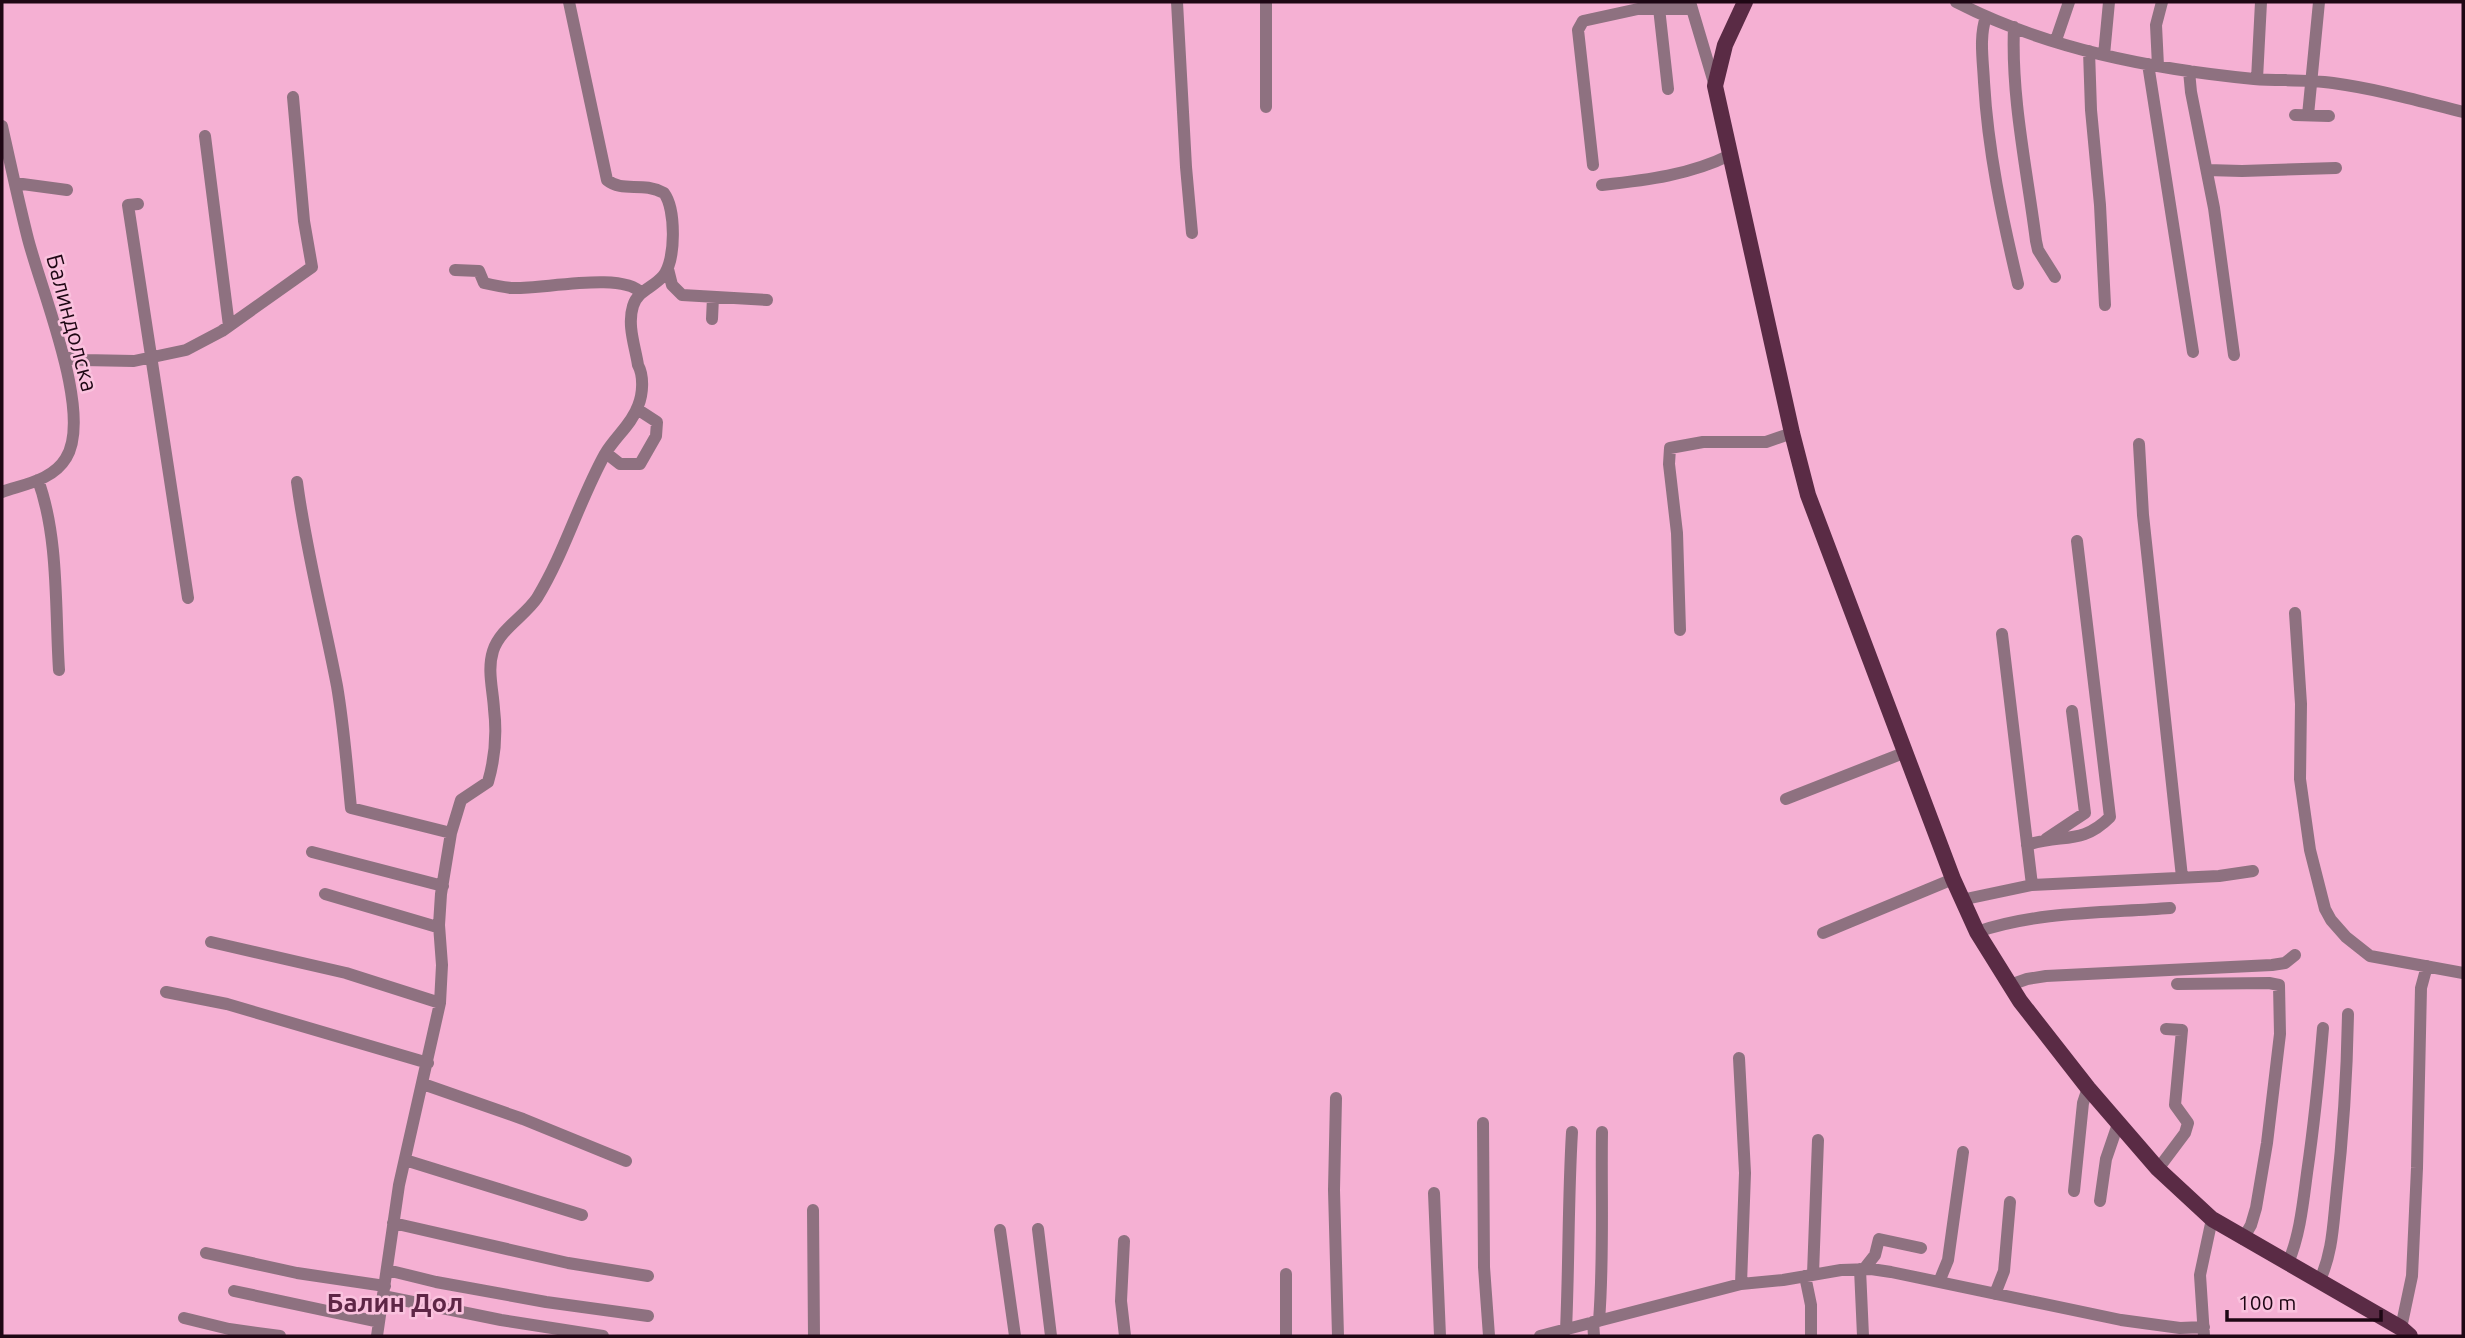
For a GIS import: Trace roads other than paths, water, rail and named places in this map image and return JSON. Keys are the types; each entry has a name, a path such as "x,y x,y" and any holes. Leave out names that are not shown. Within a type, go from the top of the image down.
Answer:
{"main road":[{"path":"1745,2 1725,46 1715,86 1792,433 1808,495 1961,900 1977,932 2010,985 2088,1088 2158,1169 2212,1219 2405,1332"}],"street":[{"path":"569,2 607,180 612,185 648,186 664,193 672,228 668,269 672,285 682,295 767,300"},
{"path":"1177,2 1192,233"},
{"path":"1266,2 1266,107"},
{"path":"1956,2 1986,17 2104,55 2189,71 2361,88 2463,112"},
{"path":"2056,40 2069,2"},
{"path":"2104,55 2109,2"},
{"path":"2162,2 2156,25 2153,65 2193,352"},
{"path":"2257,79 2261,2"},
{"path":"2319,2 2311,81 2301,115 2329,116"},
{"path":"1593,165 1578,30 1583,21 1638,6 1659,8 1691,5 1715,86"},
{"path":"1659,8 1668,89"},
{"path":"1986,17 1982,48 1986,122 1995,184 2018,284"},
{"path":"2014,27 2017,103 2035,241 2055,277"},
{"path":"2089,51 2105,305"},
{"path":"2189,71 2227,296 2234,355"},
{"path":"64,357 83,360 134,360 186,350 229,326 312,267 304,221 293,97"},
{"name":"Балиндолска","path":"2,126 27,236 64,357 73,408 73,438 66,459 52,473 2,492"},
{"path":"205,136 229,326"},
{"path":"1602,185 1650,180 1699,169 1730,155"},
{"path":"2207,170 2336,168"},
{"path":"15,183 67,190"},
{"path":"138,204 128,205 188,598"},
{"path":"377,1336 393,1223 440,1003 442,965 439,925 451,833 461,800 488,782 493,766 495,736 490,675 492,653 500,638 543,588 606,453 637,409 641,371 631,313 641,293 660,280 668,269"},
{"path":"455,270 479,271 484,283 512,288 580,282 606,283 633,286 641,293"},
{"path":"712,319 713,297"},
{"path":"606,453 620,464 640,464 656,436 657,422 637,409"},
{"path":"1680,630 1677,533 1669,464 1670,448 1703,442 1766,442 1792,433"},
{"path":"2139,444 2143,515 2182,877"},
{"path":"38,480 46,503 51,547 58,670"},
{"path":"297,482 310,566 337,687 351,808 451,833"},
{"path":"2027,845 2046,839 2078,838 2090,834 2110,817 2077,541"},
{"path":"2294,613 2301,704 2301,779 2310,850 2325,909 2346,937 2370,956 2463,972"},
{"path":"2002,634 2032,885"},
{"path":"2046,839 2085,813 2072,711"},
{"path":"1786,799 1906,752"},
{"path":"312,852 443,886"},
{"path":"1961,900 2032,885 2219,876 2253,871"},
{"path":"1823,933 1953,879"},
{"path":"325,894 437,927 439,925"},
{"path":"1977,932 2001,923 2031,918 2170,908"},
{"path":"211,942 346,973 440,1003"},
{"path":"2010,985 2046,976 2273,965 2285,963 2295,956"},
{"path":"2405,1332 2412,1276 2421,988 2427,966"},
{"path":"2177,984 2279,985 2280,1034 2269,1129 2256,1208 2243,1239"},
{"path":"166,992 239,1008 428,1063"},
{"path":"2319,1282 2328,1263 2341,1154 2346,1103 2348,1014"},
{"path":"2158,1169 2185,1133 2188,1124 2175,1105 2182,1030 2166,1028"},
{"path":"2288,1263 2303,1208 2323,1028"},
{"path":"1739,1058 1745,1173 1741,1283"},
{"path":"423,1084 523,1119 626,1161"},
{"path":"2074,1191 2083,1103 2088,1088"},
{"path":"1336,1098 1334,1190 1338,1336"},
{"path":"1483,1123 1484,1267 1489,1336"},
{"path":"2100,1201 2106,1159 2118,1124"},
{"path":"1566,1329 1572,1132"},
{"path":"1594,1336 1603,1272 1600,1225 1602,1132"},
{"path":"1811,1336 1809,1275 1818,1140"},
{"path":"1939,1282 1948,1260 1963,1152"},
{"path":"405,1160 582,1215"},
{"path":"1434,1193 1440,1336"},
{"path":"1995,1294 2004,1271 2010,1202"},
{"path":"813,1210 814,1336"},
{"path":"1540,1336 1741,1283 1862,1269 1939,1282 2141,1324 2204,1332 2200,1275 2212,1219"},
{"path":"393,1223 568,1263 649,1276"},
{"path":"1038,1229 1051,1336"},
{"path":"1000,1230 1014,1336"},
{"path":"1863,1336 1862,1269 1875,1255 1880,1239 1921,1248"},
{"path":"1125,1241 1121,1301 1125,1336"},
{"path":"206,1253 384,1291 501,1320 603,1336"},
{"path":"387,1270 546,1302 648,1317"},
{"path":"1286,1274 1286,1336"},
{"path":"234,1291 379,1322"},
{"path":"184,1318 229,1329 280,1336"}],"district":[{"name":"Балин Дол","path":"395,1303"}]}
